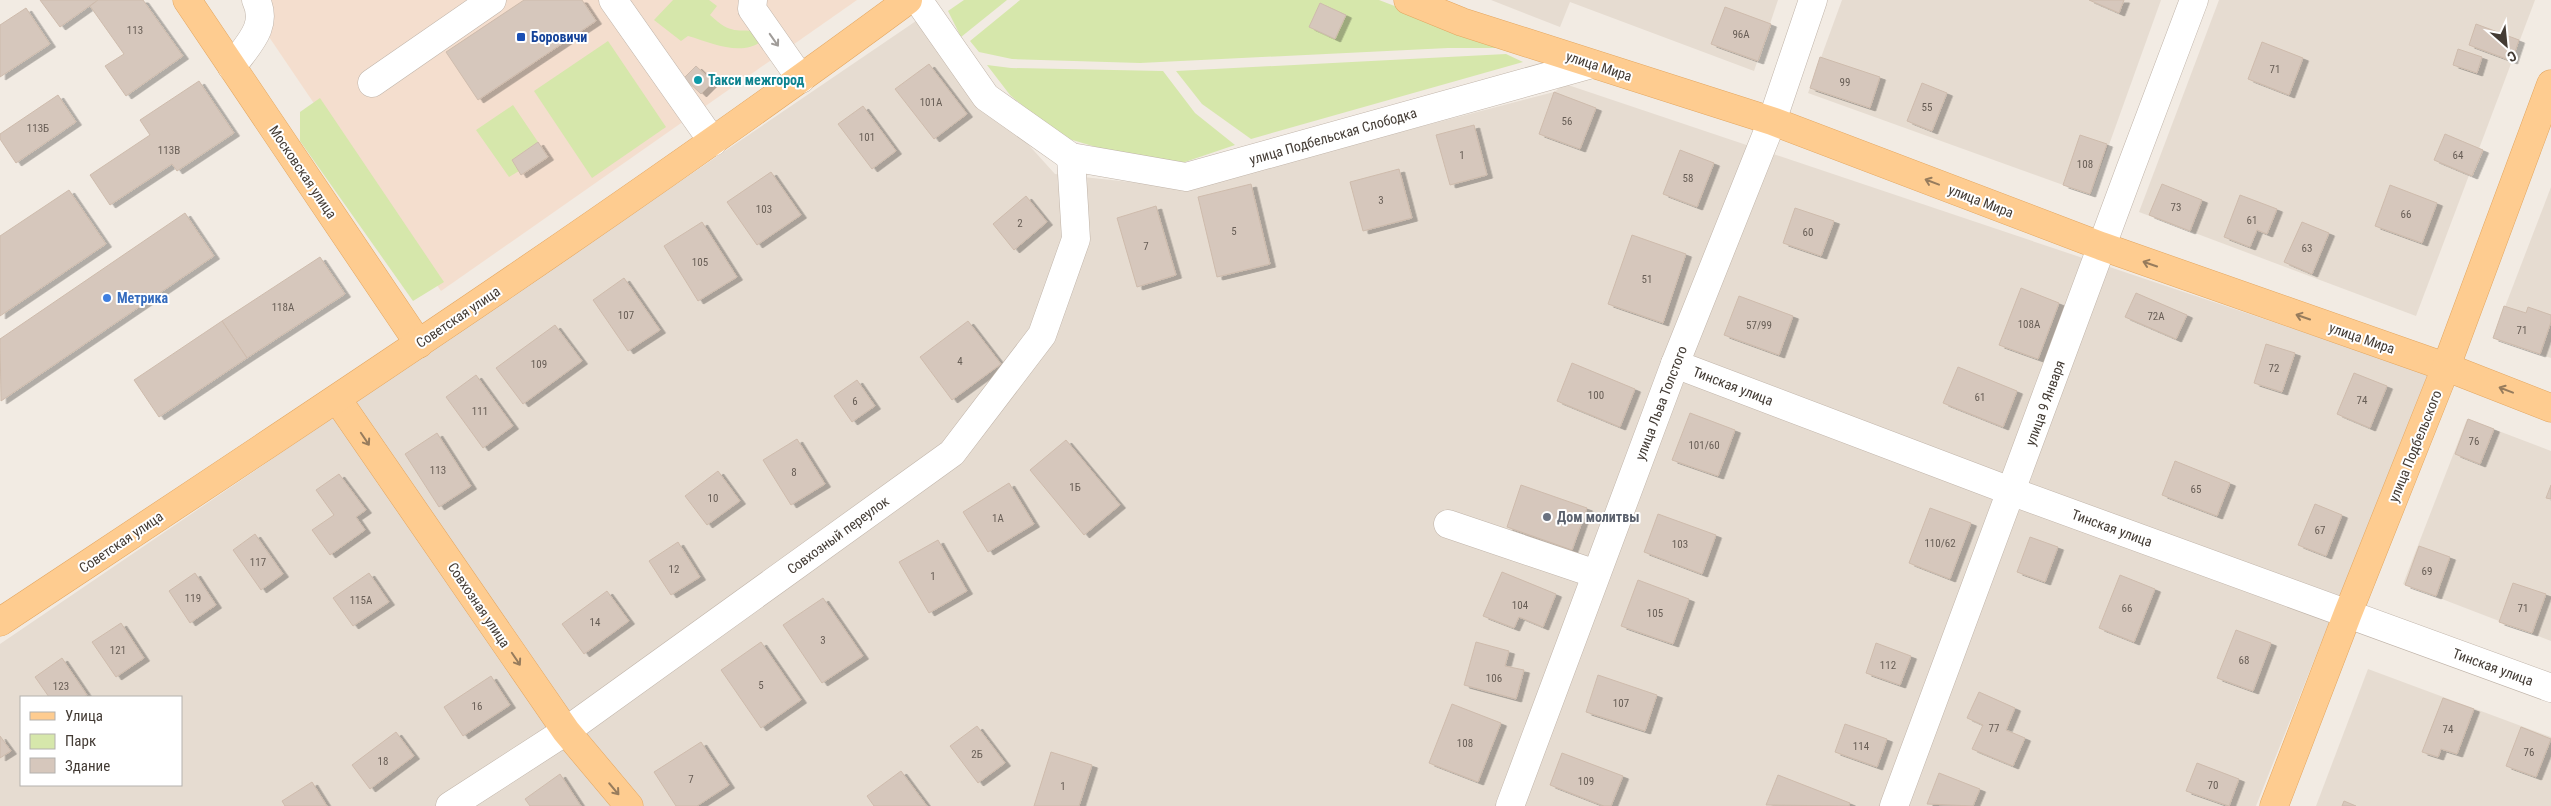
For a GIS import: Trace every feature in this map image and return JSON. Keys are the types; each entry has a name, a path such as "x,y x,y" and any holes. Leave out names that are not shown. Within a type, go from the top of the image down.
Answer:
{"main road":[{"name":"Московская улица","path":"187,0 419,344"},
{"name":"Советская улица","path":"0,622 419,344 713,142 908,0"},
{"name":"улица Мира","path":"1408,0 1462,22 1772,121 2101,246 2446,367 2551,408"},
{"name":"улица Подбельского","path":"2274,806 2348,613 2446,367 2551,84"},
{"name":"Совхозная улица","path":"337,399 566,732 629,806"}],"street":[{"path":"232,67 256,33 261,22 261,11 256,0"},
{"path":"372,83 492,0"},
{"path":"613,0 713,142"},
{"path":"753,0 752,9 801,79"},
{"path":"918,0 986,97 1071,157"},
{"name":"улица Льва Толстого","path":"1510,806 1675,364 1772,121 1813,0"},
{"name":"улица 9 Января","path":"1894,806 2013,492 2101,246 2194,0"},
{"name":"улица Подбельская Слободка","path":"1071,157 1186,177 1592,64"},
{"name":"Совхозный переулок","path":"450,806 566,732 952,453 1042,336 1076,239 1071,157"},
{"name":"Тинская улица","path":"1675,364 2013,492 2551,688"},
{"path":"1448,524 1596,574"}],"shaded area":[{"path":"244,0 857,0 441,291"},
{"path":"1491,0 1778,0 1754,71 1570,2 1560,27"},
{"path":"1842,0 2161,0 2091,195 1808,93"},
{"path":"2219,0 2535,0 2416,316 2139,212"},
{"path":"916,21 1055,174 1186,188 1554,92 1565,84 2428,374 2256,806 0,806 0,644"},
{"path":"2551,187 2551,358 2493,338"},
{"path":"2467,419 2551,451 2551,641 2403,584"},
{"path":"2368,669 2551,737 2551,806 2316,806"}],"green space":[{"path":"673,0 709,0 717,6 710,15 717,22 729,29 762,32 762,41 754,46 736,48 717,45 688,36 681,41 654,20"},
{"path":"964,0 1007,0 961,37 948,11"},
{"path":"1020,0 1379,0 1504,48 1448,48 1140,63 1012,59 979,52 970,41"},
{"path":"608,41 666,127 592,178 534,91"},
{"path":"1506,54 1523,62 1251,139 1202,104 1176,71"},
{"path":"987,65 1011,68 1163,71 1195,113 1235,145 1179,164 1123,155 1059,136 1010,95"},
{"path":"320,98 444,282 413,301 300,141 300,112"},
{"path":"513,105 538,142 512,160 519,171 509,177 476,130"}],"building":[{"path":"40,0 98,0 60,27"},
{"path":"98,0 143,0 183,56 126,96 105,66 124,54 90,6"},
{"name":"Боровичи","path":"524,0 582,0 596,21 478,100 446,52"},
{"path":"2089,0 2124,0 2119,13"},
{"path":"1320,3 1346,15 1335,39 1309,27"},
{"path":"1725,7 1771,24 1758,61 1711,44"},
{"path":"26,8 50,44 0,77 0,25"},
{"path":"2476,24 2519,40 2512,61 2469,45"},
{"path":"2262,42 2303,58 2289,95 2248,79"},
{"path":"2458,49 2482,57 2477,73 2453,65"},
{"path":"1820,57 1880,77 1870,108 1810,88"},
{"path":"929,64 967,114 934,139 895,89"},
{"name":"Такси межгород","path":"696,66 713,82 701,94 684,78"},
{"path":"199,81 234,133 177,171 172,164 110,205 90,175 150,135 140,120"},
{"path":"1922,83 1947,93 1932,131 1907,121"},
{"path":"1554,92 1596,108 1580,149 1539,134"},
{"path":"58,95 76,122 16,163 0,139 0,134"},
{"path":"863,106 896,151 872,169 838,124"},
{"path":"1474,125 1487,175 1450,185 1436,135"},
{"path":"2445,134 2483,150 2472,176 2434,160"},
{"path":"2080,135 2107,144 2090,194 2063,185"},
{"path":"538,142 548,157 521,175 512,160"},
{"path":"1680,150 1714,163 1697,207 1663,194"},
{"path":"1399,169 1412,218 1363,231 1350,182"},
{"path":"771,172 801,215 757,245 727,202"},
{"path":"1251,184 1270,264 1217,277 1198,197"},
{"path":"2162,184 2202,200 2190,231 2149,215"},
{"path":"2390,185 2437,203 2422,243 2375,226"},
{"path":"69,190 106,244 0,316 0,236"},
{"path":"2240,195 2277,209 2267,234 2257,230 2250,247 2224,237"},
{"path":"1026,196 1047,222 1014,250 993,224"},
{"path":"1156,206 1176,275 1137,287 1117,218"},
{"path":"1795,208 1834,221 1821,256 1783,243"},
{"name":"Метрика","path":"185,213 214,256 1,401 0,339"},
{"path":"702,222 737,277 698,301 664,246"},
{"path":"2302,222 2329,233 2312,274 2284,262"},
{"path":"1632,235 1686,254 1663,323 1608,304"},
{"path":"320,257 345,294 247,358 222,321"},
{"path":"624,278 660,330 628,351 593,300"},
{"path":"2021,288 2059,303 2038,359 1999,345"},
{"path":"2136,293 2187,315 2176,339 2125,317"},
{"path":"1739,296 1793,316 1779,355 1724,335"},
{"path":"2504,306 2526,313 2528,307 2551,315 2551,322 2540,354 2493,338"},
{"path":"222,321 247,358 159,417 134,380"},
{"path":"968,321 1001,364 952,400 920,357"},
{"path":"555,325 582,361 523,404 496,368"},
{"path":"2266,344 2295,353 2282,392 2254,383"},
{"path":"1572,363 1635,389 1620,427 1557,401"},
{"path":"1958,367 2017,391 2003,427 1943,403"},
{"path":"2354,373 2387,386 2370,428 2337,414"},
{"path":"476,375 513,426 483,448 446,397"},
{"path":"857,380 875,406 852,422 834,396"},
{"path":"1690,413 1735,430 1718,476 1672,460"},
{"path":"2468,419 2494,429 2480,464 2455,454"},
{"path":"437,433 471,486 439,507 405,454"},
{"path":"797,439 825,484 791,505 763,460"},
{"path":"1066,440 1120,505 1084,535 1030,470"},
{"path":"2175,461 2230,483 2217,516 2162,495"},
{"path":"718,471 740,501 707,525 685,496"},
{"path":"339,474 366,510 356,517 365,530 330,555 312,530 334,515 316,490"},
{"path":"1009,483 1034,524 988,552 963,512"},
{"name":"Дом молитвы","path":"1521,485 1587,508 1572,550 1507,527"},
{"path":"2551,485 2551,499 2546,498"},
{"path":"2315,504 2342,515 2326,556 2298,545"},
{"path":"1930,508 1971,523 1950,579 1909,563"},
{"path":"1658,514 1716,535 1702,574 1644,552"},
{"path":"255,534 283,574 261,590 233,550"},
{"path":"2030,537 2058,547 2045,582 2017,572"},
{"path":"938,540 967,591 929,613 899,562"},
{"path":"678,542 700,577 671,595 649,561"},
{"path":"2419,546 2450,557 2436,596 2405,585"},
{"path":"1502,572 1556,594 1543,627 1519,617 1514,628 1483,616"},
{"path":"195,573 216,605 190,623 169,591"},
{"path":"369,573 389,602 353,626 333,598"},
{"path":"2120,575 2155,589 2134,642 2099,628"},
{"path":"1638,580 1689,599 1673,644 1621,626"},
{"path":"2513,583 2546,594 2532,633 2499,622"},
{"path":"607,591 629,621 584,654 562,624"},
{"path":"823,598 863,656 822,683 783,625"},
{"path":"121,623 144,658 116,677 92,642"},
{"path":"2236,630 2271,643 2253,691 2217,678"},
{"path":"761,642 801,700 761,728 721,670"},
{"path":"1476,642 1509,651 1505,666 1524,670 1516,699 1464,685"},
{"path":"1876,643 1911,656 1900,685 1866,673"},
{"path":"62,658 87,695 48,696 35,677"},
{"path":"1598,675 1657,695 1645,731 1586,712"},
{"path":"491,676 510,705 463,736 444,707"},
{"path":"1979,692 2015,708 2006,730 2025,738 2013,766 1972,749 1983,725 1967,718"},
{"path":"2443,698 2474,709 2457,754 2441,749 2438,757 2422,752"},
{"path":"1452,704 1501,723 1478,782 1429,763"},
{"path":"1845,724 1887,739 1877,767 1835,752"},
{"path":"977,726 1005,763 978,783 950,746"},
{"path":"2521,727 2551,739 2536,777 2506,766"},
{"path":"396,732 414,756 370,789 352,765"},
{"path":"0,736 11,751 0,758"},
{"path":"701,742 729,785 697,806 676,806 654,772"},
{"path":"1051,752 1092,765 1079,806 1034,806"},
{"path":"1562,753 1623,776 1611,806 1604,806 1550,785"},
{"path":"2197,763 2239,779 2229,806 2186,791"},
{"path":"901,771 927,806 874,806 867,796"},
{"path":"1939,773 1980,789 1973,806 1927,804"},
{"path":"560,774 581,806 530,806 525,799"},
{"path":"1778,775 1850,803 1849,806 1766,805"},
{"path":"312,782 327,806 285,806 282,801"},
{"path":"2344,801 2356,806 2342,806"}],"place":[{"name":"Боровичи","path":"521,37"},
{"name":"Такси межгород","path":"698,80"},
{"name":"Метрика","path":"107,298"},
{"name":"Дом молитвы","path":"1547,517"}]}
